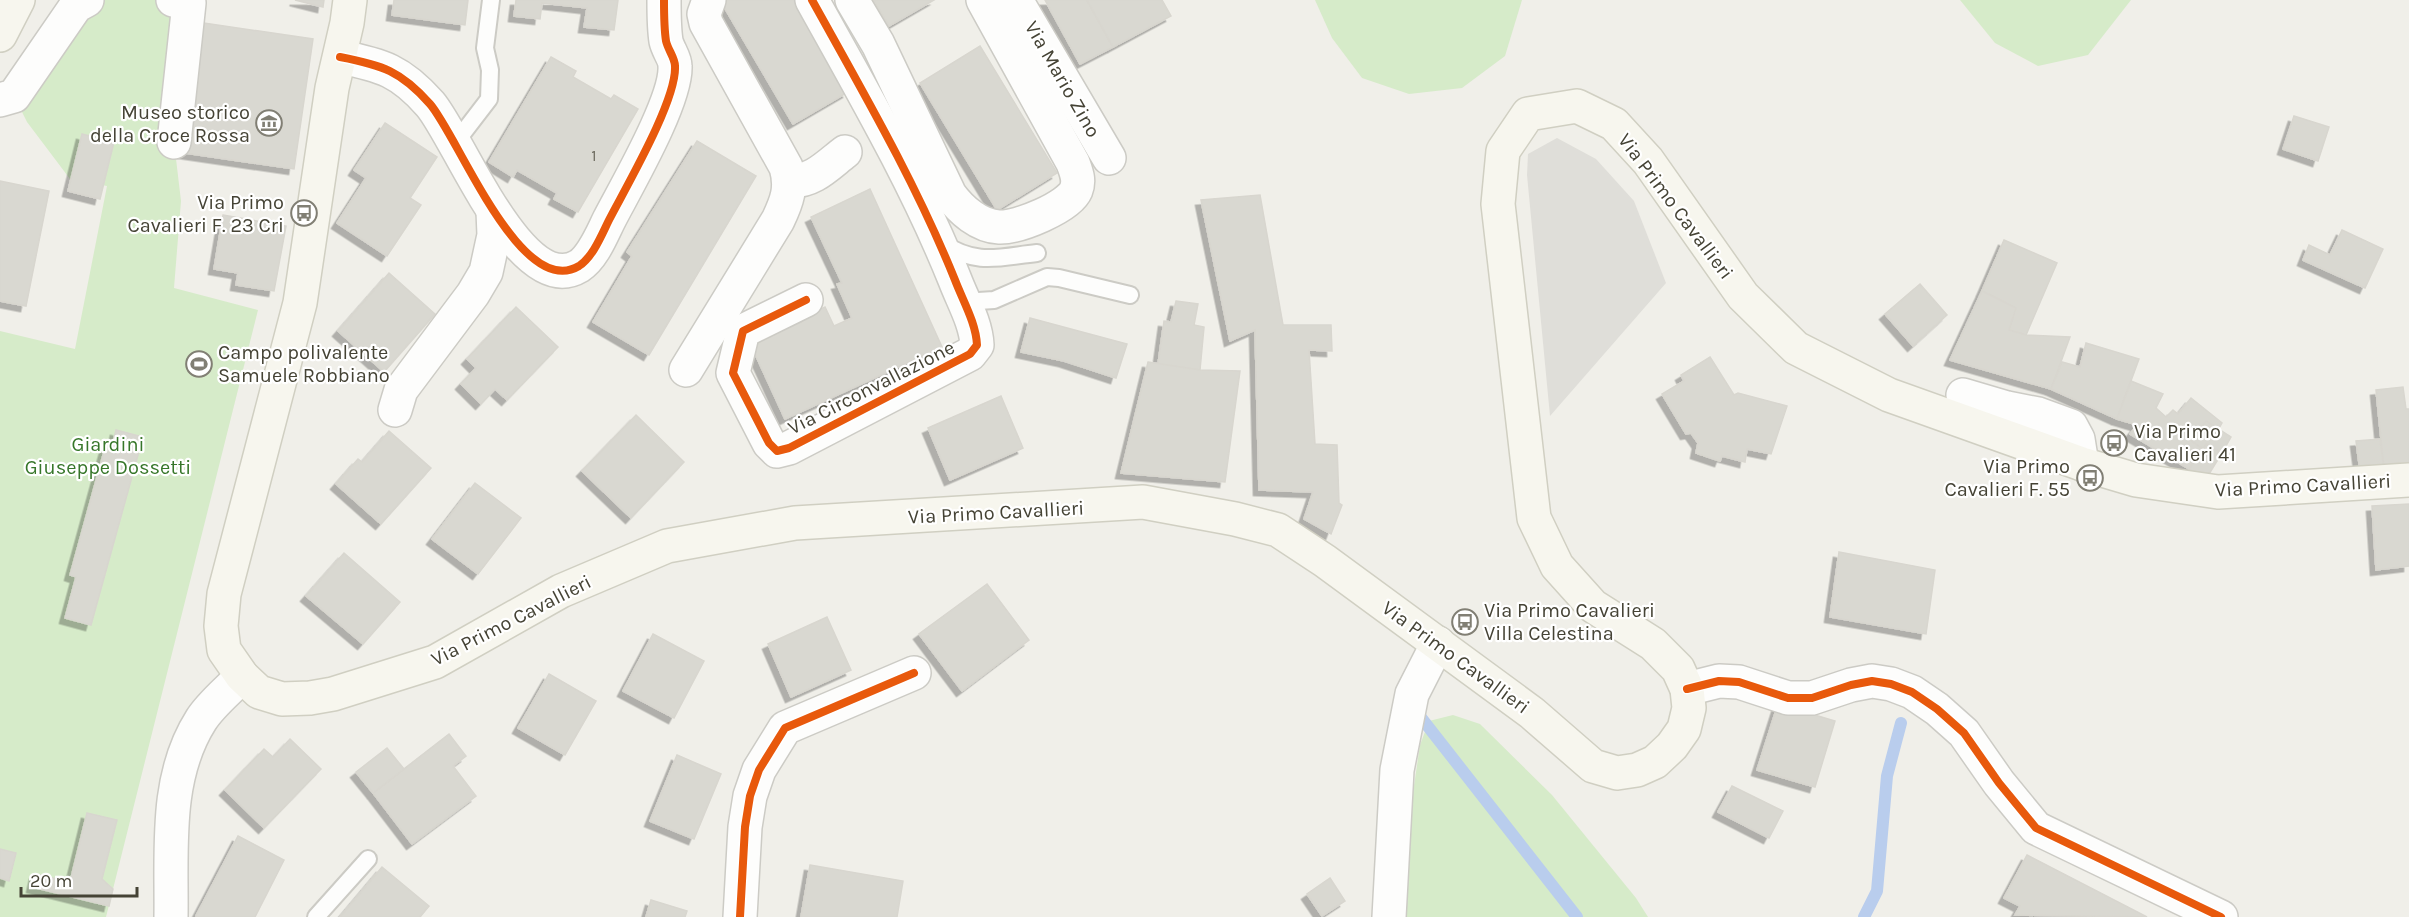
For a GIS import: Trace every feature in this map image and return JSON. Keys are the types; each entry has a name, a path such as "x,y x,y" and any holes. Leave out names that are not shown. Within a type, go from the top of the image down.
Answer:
{"main road":[{"path":"0,35 18,0"},
{"name":"Via Primo Cavallieri","path":"350,0 332,88 300,303 224,594 221,626 224,650 242,676 259,692 282,699 333,694 435,662 561,591 667,546 795,523 1143,502 1236,519 1278,530 1325,561 1532,713 1593,766 1617,773 1637,770 1655,762 1672,746 1684,729 1689,708 1687,689 1678,669 1653,644 1593,606 1557,566 1534,518 1498,204 1503,150 1528,114 1577,106 1614,124 1648,161 1743,296 1796,348 1889,395 2082,464 2136,480 2218,492 2409,480"}],"street":[{"path":"0,100 14,96 75,6 87,0"},
{"path":"173,0 189,3 174,142"},
{"path":"340,57 376,63 411,84 431,105 456,142 493,211 528,256 547,267 563,270 580,265 598,241 668,102 675,65 666,42 664,0"},
{"path":"686,370 778,220 788,199 790,181 786,167 706,22 705,14 709,0"},
{"name":"Via Circonvallazione","path":"806,300 743,331 733,373 769,443 777,451 789,448 970,354 976,345 976,335 939,241 861,87 812,0"},
{"path":"852,0 878,44 951,195 961,209 978,220 999,227 1021,224 1053,210 1076,191 1078,178 1073,163 983,0"},
{"name":"Via Mario Zino","path":"1016,0 1109,158"},
{"path":"790,181 803,181 812,177 845,152"},
{"path":"395,410 401,390 473,294 486,272 494,235 493,211"},
{"path":"1963,395 2038,414 2071,426 2078,439 2082,464"},
{"path":"1389,917 1397,770 1412,694 1438,644"},
{"path":"740,917 744,827 750,796 759,770 785,728 914,673"},
{"path":"171,917 174,795 183,754 202,718 242,676"},
{"path":"1687,689 1719,681 1739,682 1788,698 1812,698 1851,685 1872,681 1891,684 1912,692 1937,709 1964,733 1999,783 2036,828 2221,917"}],"lane":[{"path":"456,142 489,99 490,70 485,48 491,0"},
{"path":"939,241 967,257 983,259 1037,253"},
{"path":"963,302 994,300 1047,277 1130,295"},
{"path":"316,917 368,859"}],"green space":[{"name":"Giardini Giuseppe Dossetti","path":"87,0 173,0 174,142 181,201 174,288 258,310 106,917 0,917 0,331 75,349 107,186 70,179 27,122 14,96"},
{"path":"1315,0 1522,0 1505,56 1462,88 1409,94 1362,78 1332,38"},
{"path":"1960,0 2131,0 2088,55 2038,66 1995,43"},
{"path":"1453,715 1480,724 1552,795 1636,898 1648,917 1407,917 1405,847 1420,745 1429,721"}],"shaded area":[{"path":"1557,138 1596,159 1634,201 1666,283 1550,416 1527,175 1528,154"}],"building":[{"path":"295,0 324,0 323,7"},
{"path":"394,0 468,0 465,25 392,15"},
{"path":"516,0 618,0 614,30 584,27 587,8 542,3 540,19 514,16"},
{"path":"720,0 794,0 848,92 793,124"},
{"path":"873,0 934,0 889,26"},
{"path":"1045,0 1087,0 1113,47 1080,64"},
{"path":"1087,0 1162,0 1171,16 1113,47"},
{"path":"197,22 313,39 294,169 179,152"},
{"path":"980,46 1057,173 997,210 920,83"},
{"path":"551,57 576,71 573,77 611,99 614,95 638,109 578,212 554,199 557,193 517,170 513,177 489,162"},
{"path":"2294,116 2329,127 2318,161 2283,149"},
{"path":"385,123 437,157 410,198 421,205 387,256 337,223 366,178 354,170"},
{"path":"82,134 114,142 100,199 68,191"},
{"path":"697,141 756,176 649,355 593,322 632,256 627,252"},
{"path":"0,181 49,191 26,306 0,301"},
{"path":"870,189 942,347 785,419 751,345 802,322 800,319 825,307 834,326 852,318 837,284 842,283 811,217"},
{"path":"1260,195 1283,325 1331,325 1332,351 1309,350 1315,444 1337,445 1339,503 1342,505 1331,534 1304,519 1313,492 1259,490 1255,330 1230,341 1201,200"},
{"path":"223,215 286,226 274,291 236,285 238,273 214,269"},
{"path":"2342,230 2383,249 2365,288 2303,260 2309,245 2330,255"},
{"path":"2004,240 2057,263 2026,335 2009,330 2016,308 1982,291"},
{"path":"389,273 435,314 384,372 338,331"},
{"path":"1920,284 1947,315 1913,346 1885,314"},
{"path":"1982,291 2016,308 2009,330 2026,335 2070,337 2051,389 1950,360"},
{"path":"1176,301 1198,304 1194,325 1204,327 1200,370 1158,364 1164,321 1171,322"},
{"path":"516,307 558,347 507,400 495,389 481,404 461,384 476,368 467,359"},
{"path":"1030,318 1127,344 1116,378 1064,361 1021,352"},
{"path":"2086,343 2139,359 2117,419 2051,389 2062,362 2080,367"},
{"path":"1710,357 1734,395 1738,393 1787,406 1771,454 1747,449 1745,462 1722,456 1720,461 1696,453 1698,443 1691,433 1686,434 1662,394 1684,381 1681,375"},
{"path":"1148,362 1200,370 1240,371 1225,482 1121,473"},
{"path":"2131,381 2163,394 2156,408 2166,417 2173,410 2178,414 2191,398 2222,423 2218,430 2206,421 2192,441 2203,449 2189,469 2130,434 2137,425 2117,419"},
{"path":"2403,387 2406,409 2409,409 2409,467 2384,469 2376,390"},
{"path":"1001,396 1023,448 950,480 928,428"},
{"path":"636,415 684,462 631,518 582,471"},
{"path":"2206,421 2231,437 2222,453 2206,444 2203,449 2192,441"},
{"path":"116,430 143,437 91,625 65,618 76,577 70,575 106,444 112,446"},
{"path":"389,431 431,468 381,524 336,484 358,459 362,462"},
{"path":"2380,439 2384,469 2360,471 2356,441"},
{"path":"2206,444 2222,453 2206,479 2189,469"},
{"path":"475,483 521,518 478,574 432,539"},
{"path":"2409,504 2409,566 2376,570 2372,506"},
{"path":"1839,552 1935,570 1926,634 1830,617"},
{"path":"344,553 400,602 363,644 306,596"},
{"path":"987,584 1029,640 962,691 919,634"},
{"path":"827,617 851,670 791,697 768,644"},
{"path":"653,634 704,661 674,718 623,691"},
{"path":"549,674 596,701 565,755 518,728"},
{"path":"1778,704 1835,721 1815,787 1757,770"},
{"path":"449,734 466,756 453,766 476,796 412,844 373,793"},
{"path":"290,739 321,769 264,828 225,790 264,749 273,757"},
{"path":"387,748 404,769 373,793 356,772"},
{"path":"677,755 721,774 694,839 650,821"},
{"path":"1732,786 1783,811 1769,838 1718,812"},
{"path":"87,813 117,820 102,879 113,889 109,906 32,887 35,874 70,882"},
{"path":"238,836 284,860 255,917 196,916"},
{"path":"0,849 16,853 9,881 0,878"},
{"path":"2027,855 2147,917 2015,915 2020,906 2004,898"},
{"path":"810,865 903,881 897,917 801,917"},
{"path":"382,867 429,906 420,917 340,917"},
{"path":"1330,878 1345,901 1322,916 1307,894"},
{"path":"651,900 687,911 685,917 646,917"}],"waterway":[{"path":"1419,715 1577,917"},
{"path":"1864,917 1877,891 1887,776 1901,723"}],"cycle path":[{"path":"340,57 390,71 420,93 442,122 493,210 514,239 535,260 557,270 579,266 593,251 649,143 668,100 675,66 666,41 664,0"},
{"path":"806,300 743,331 733,373 769,443 777,451 789,448 970,354 977,345 969,312 923,208 888,138 812,0"},
{"path":"740,917 745,827 750,796 759,770 785,728 914,673"},
{"path":"1687,689 1719,681 1739,682 1788,698 1812,698 1851,685 1872,681 1891,684 1912,692 1937,709 1964,733 1999,783 2036,828 2221,917"}],"place":[{"name":"Museo storico della Croce Rossa","path":"269,123"},
{"name":"Via Primo Cavalieri F. 23 Cri","path":"304,213"},
{"name":"Campo polivalente Samuele Robbiano","path":"199,364"},
{"name":"Via Primo Cavalieri 41","path":"2114,443"},
{"name":"Via Primo Cavalieri F. 55","path":"2090,478"},
{"name":"Via Primo Cavalieri Villa Celestina","path":"1465,622"}]}
